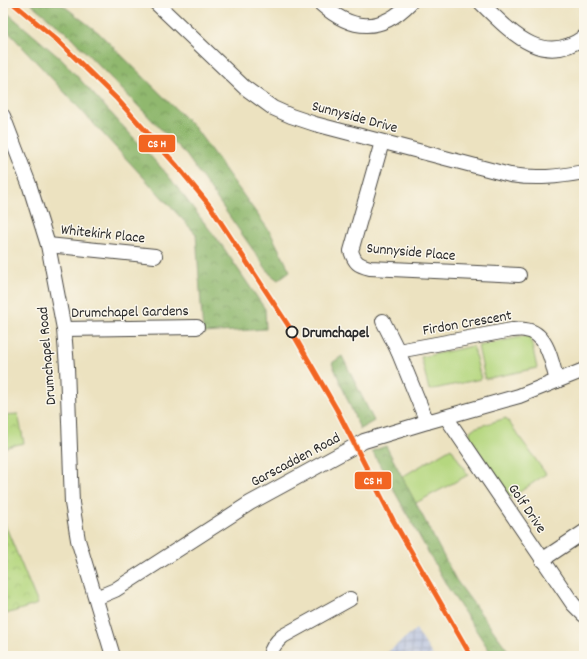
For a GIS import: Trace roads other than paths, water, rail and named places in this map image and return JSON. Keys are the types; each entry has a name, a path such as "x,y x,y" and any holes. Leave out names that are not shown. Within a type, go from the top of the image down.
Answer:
{"street":[{"name":"Sunnyside Drive","path":"156,3 244,87 273,108 291,116 315,124 510,175 531,178 584,172"},
{"path":"320,3 342,20 360,25 374,25 387,21 401,12 410,3"},
{"path":"481,3 509,30 522,40 534,46 550,49 565,47 575,44 584,37"},
{"name":"Drumchapel Road","path":"3,116 29,184 48,245 64,329 67,367 72,503 78,540 85,567 96,598"},
{"name":"Sunnyside Place","path":"382,142 351,251 354,259 360,266 370,268 518,275"},
{"name":"Whitekirk Place","path":"48,245 155,256"},
{"path":"383,321 398,351 427,422"},
{"name":"Drumchapel Gardens","path":"64,329 197,327"},
{"name":"Firdon Crescent","path":"398,351 512,330 525,330 535,333 541,338 546,347 558,381"},
{"name":"Garscadden Road","path":"96,598 115,590 250,503 364,441 519,396 584,370"},
{"name":"Golf Drive","path":"446,417 542,560 573,604 584,615"},
{"path":"542,560 584,532"},
{"path":"96,598 113,656"},
{"path":"270,656 270,652 276,642 283,636 350,599"}],"place":[{"name":"Drumchapel","path":"292,332"}]}
